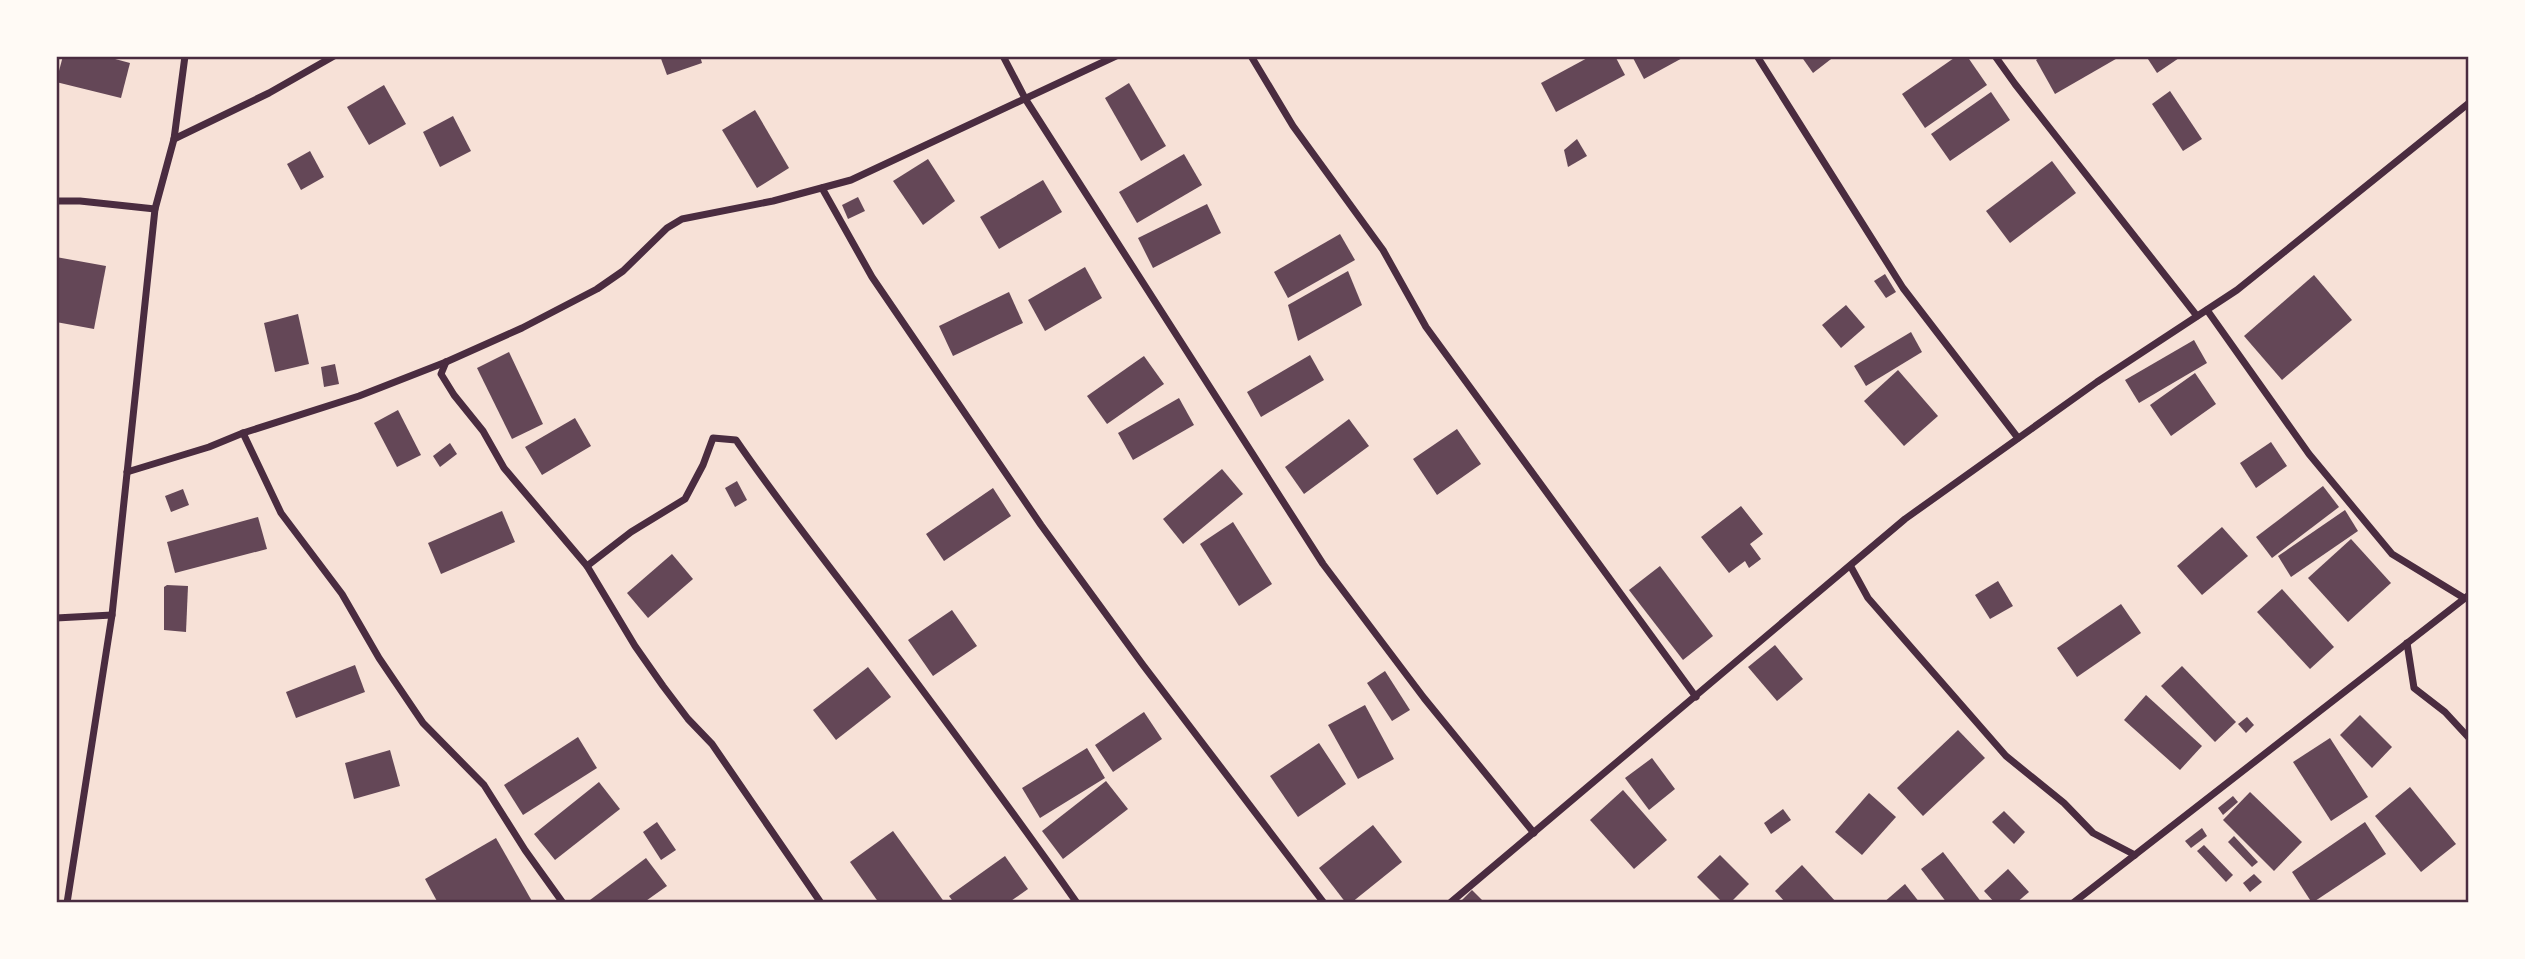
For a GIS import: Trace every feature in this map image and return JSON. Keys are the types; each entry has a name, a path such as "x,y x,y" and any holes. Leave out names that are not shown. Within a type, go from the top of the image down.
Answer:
{"street":[{"path":"67,903 112,615 155,209 174,139 185,56"},
{"path":"174,139 269,93 334,56"},
{"path":"1003,56 1026,100 1323,564 1424,698 1534,833"},
{"path":"127,472 359,396 446,362 522,328 597,289 623,271 667,228 682,219 773,201 851,180 1116,56"},
{"path":"1251,56 1293,126 1383,250 1426,327 1696,697"},
{"path":"1757,56 1903,288 2018,438"},
{"path":"1995,56 2197,316"},
{"path":"1450,903 1905,519 2097,382 2258,274 2469,103"},
{"path":"822,188 872,277 1041,525 1143,665 1324,903"},
{"path":"56,201 155,209"},
{"path":"2073,903 2467,596 2392,554 2309,454 2207,310"},
{"path":"446,362 441,374 482,431 504,468 587,566 663,687 712,744 821,903"},
{"path":"243,433 281,513 342,594 379,658 422,723 484,785 563,903"},
{"path":"587,566 631,532 685,499 703,465 713,438 736,440 794,524 1002,795 1077,903"},
{"path":"1851,566 1868,598 2006,756 2064,803 2093,833 2135,855"},
{"path":"56,618 112,615"},
{"path":"2407,643 2414,688 2445,712 2469,738"}],"building":[{"path":"63,56 104,56 130,63 121,98 56,82"},
{"path":"660,56 700,56 702,63 667,75"},
{"path":"1591,56 1615,56 1625,75 1556,112 1541,83"},
{"path":"1632,56 1686,56 1644,79"},
{"path":"1801,56 1835,56 1813,73"},
{"path":"1957,56 1967,56 1987,85 1925,128 1902,94"},
{"path":"2042,56 2121,56 2055,94 2036,60"},
{"path":"2146,56 2182,56 2157,73"},
{"path":"1129,83 1166,146 1141,161 1105,98"},
{"path":"384,85 406,124 369,145 347,107"},
{"path":"2170,91 2202,139 2183,151 2152,104"},
{"path":"1991,92 2010,120 1950,161 1931,134"},
{"path":"755,110 789,168 757,188 722,130"},
{"path":"453,116 471,151 440,167 423,132"},
{"path":"1577,139 1587,156 1568,167 1564,150"},
{"path":"310,151 324,177 301,190 287,164"},
{"path":"1184,154 1202,185 1137,223 1119,192"},
{"path":"928,159 955,201 923,225 893,181"},
{"path":"2052,161 2076,193 2010,243 1986,211"},
{"path":"1043,180 1062,212 999,249 980,217"},
{"path":"858,197 865,211 848,219 842,205"},
{"path":"1207,204 1221,233 1153,268 1138,238"},
{"path":"1340,234 1355,260 1288,298 1274,272"},
{"path":"56,257 106,266 94,329 56,322"},
{"path":"1085,267 1102,298 1045,331 1028,300"},
{"path":"1348,271 1362,305 1298,341 1288,305"},
{"path":"1885,274 1896,292 1886,298 1874,281"},
{"path":"2314,275 2352,320 2282,380 2244,336"},
{"path":"1009,292 1023,323 953,356 939,326"},
{"path":"1846,305 1865,327 1841,348 1822,325"},
{"path":"298,314 309,364 275,372 264,323"},
{"path":"1911,332 1922,352 1866,386 1854,366"},
{"path":"2194,340 2207,363 2139,403 2125,380"},
{"path":"509,352 543,424 512,439 477,368"},
{"path":"1310,355 1324,380 1261,417 1247,392"},
{"path":"1144,356 1164,384 1107,424 1087,396"},
{"path":"335,364 339,384 324,387 321,367"},
{"path":"1898,370 1938,416 1904,446 1864,401"},
{"path":"2195,373 2216,404 2171,436 2150,405"},
{"path":"1179,398 1194,425 1133,460 1118,433"},
{"path":"398,410 421,455 397,467 374,423"},
{"path":"575,418 591,446 542,475 525,447"},
{"path":"1349,419 1369,446 1304,494 1285,467"},
{"path":"1457,429 1481,464 1437,495 1413,459"},
{"path":"2271,442 2287,466 2256,488 2240,463"},
{"path":"450,443 457,454 440,467 433,456"},
{"path":"1222,469 1243,494 1183,544 1163,519"},
{"path":"737,481 747,500 735,507 725,488"},
{"path":"2323,486 2339,507 2272,558 2256,537"},
{"path":"993,488 1011,516 944,561 926,534"},
{"path":"183,489 189,505 171,512 165,496"},
{"path":"1741,506 1763,534 1750,544 1761,559 1749,568 1745,561 1729,573 1701,537"},
{"path":"2345,510 2358,531 2291,577 2278,556"},
{"path":"502,511 515,542 441,574 428,543"},
{"path":"258,517 267,549 175,573 167,542"},
{"path":"1233,522 1272,584 1239,606 1200,544"},
{"path":"2222,527 2248,556 2202,595 2177,566"},
{"path":"2351,539 2391,583 2348,622 2308,578"},
{"path":"672,554 693,579 648,618 627,593"},
{"path":"1660,566 1713,636 1683,660 1629,590"},
{"path":"1998,581 2013,606 1990,619 1975,595"},
{"path":"188,586 186,632 164,630 164,587"},
{"path":"2282,589 2334,647 2310,669 2257,612"},
{"path":"2121,604 2141,633 2077,677 2057,648"},
{"path":"952,610 977,646 933,676 908,640"},
{"path":"1775,645 1803,679 1777,701 1748,667"},
{"path":"355,665 365,692 296,718 286,692"},
{"path":"2182,666 2236,722 2215,742 2161,686"},
{"path":"868,667 891,697 836,740 813,710"},
{"path":"1385,671 1410,710 1392,721 1367,683"},
{"path":"2146,695 2202,746 2180,770 2124,720"},
{"path":"1365,705 1394,759 1358,779 1328,725"},
{"path":"1144,712 1162,739 1113,772 1095,745"},
{"path":"2360,715 2392,747 2372,768 2340,735"},
{"path":"2247,717 2254,725 2246,733 2238,724"},
{"path":"1958,730 1985,758 1923,816 1897,788"},
{"path":"578,737 597,768 523,815 504,785"},
{"path":"2330,738 2368,797 2331,821 2293,762"},
{"path":"1319,743 1346,784 1298,817 1270,776"},
{"path":"1087,748 1105,778 1040,818 1022,788"},
{"path":"390,750 400,786 354,799 345,763"},
{"path":"1652,758 1675,789 1649,810 1625,778"},
{"path":"1106,781 1128,809 1063,859 1042,831"},
{"path":"599,782 620,809 555,860 534,834"},
{"path":"2410,787 2456,844 2421,872 2375,816"},
{"path":"1623,790 1667,840 1634,869 1590,820"},
{"path":"2250,792 2302,842 2274,871 2223,820"},
{"path":"1869,793 1896,817 1862,855 1835,832"},
{"path":"2233,796 2238,802 2223,815 2218,808"},
{"path":"1783,809 1791,820 1771,834 1764,823"},
{"path":"2004,811 2025,832 2014,844 1992,822"},
{"path":"657,822 676,850 661,860 643,832"},
{"path":"2365,822 2386,854 2312,903 2292,872"},
{"path":"1373,825 1402,862 1351,903 1346,903 1319,868"},
{"path":"2202,828 2207,836 2191,848 2185,841"},
{"path":"893,831 945,903 879,903 850,862"},
{"path":"2234,836 2258,862 2252,867 2228,842"},
{"path":"496,838 533,903 438,903 425,879"},
{"path":"2204,845 2233,875 2226,882 2197,851"},
{"path":"1943,852 1982,903 1947,903 1921,869"},
{"path":"1720,855 1749,884 1730,903 1723,903 1697,877"},
{"path":"1005,856 1028,889 1008,903 954,903 949,896"},
{"path":"646,858 667,886 643,903 586,903"},
{"path":"1802,865 1837,903 1786,903 1775,891"},
{"path":"2008,869 2029,892 2016,903 1995,903 1984,891"},
{"path":"2254,874 2262,882 2250,892 2243,883"},
{"path":"1905,884 1920,903 1883,903"},
{"path":"1472,890 1485,903 1459,903"}]}
